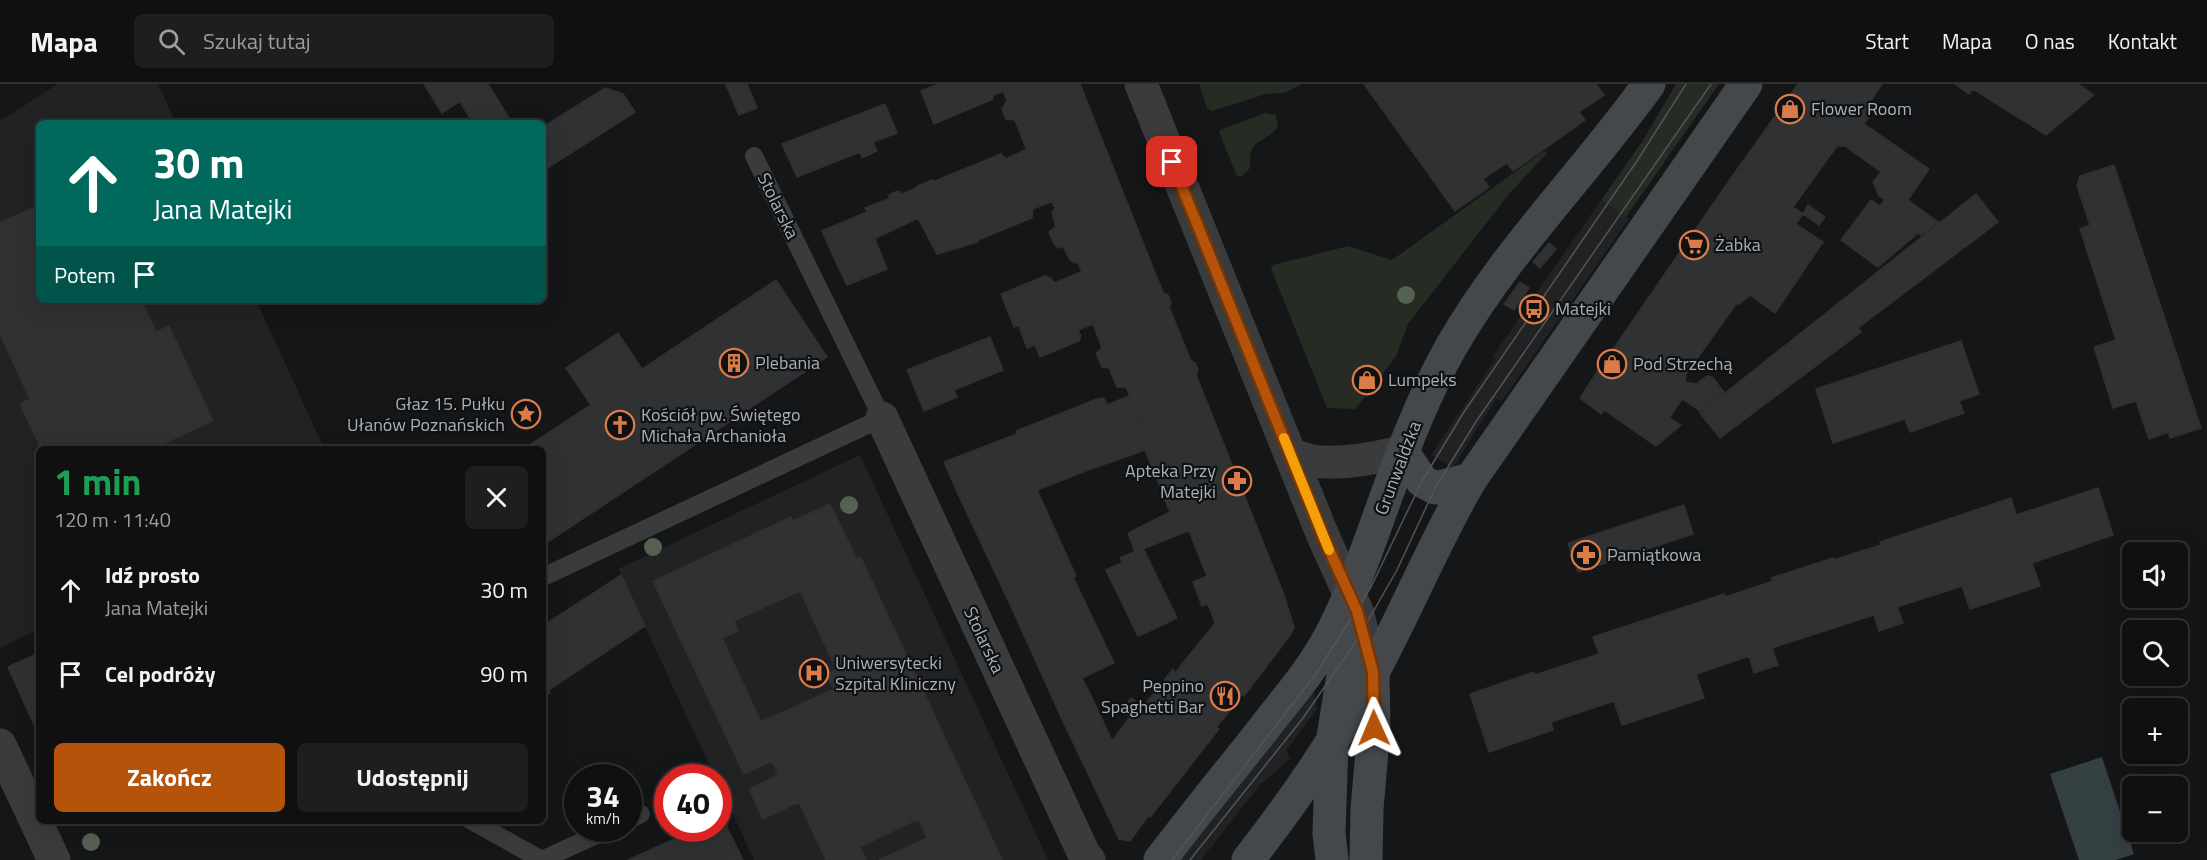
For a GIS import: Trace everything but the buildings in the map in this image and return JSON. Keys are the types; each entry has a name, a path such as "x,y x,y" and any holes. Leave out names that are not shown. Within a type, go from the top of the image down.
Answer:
{"street":[{"path":"1141,84 1360,624 1373,672 1374,728 1367,809 1366,860"},
{"name":"Grunwaldzka","path":"1160,860 1305,676 1329,639 1349,595 1428,392 1451,347 1491,284 1523,240 1614,132 1649,84"},
{"path":"1248,860 1332,743 1373,672 1448,519 1471,478 1746,84"},
{"name":"Stolarska","path":"882,418 1084,854 1089,860"},
{"path":"1290,454 1312,461 1343,462 1403,452 1422,481 1435,488 1471,478"},
{"path":"1332,860 1329,833 1332,743 1346,657 1349,595"},
{"path":"0,745 34,804"},
{"path":"41,824 54,860"}],"lane":[{"name":"Stolarska","path":"754,156 882,418"},
{"path":"546,576 882,418"},
{"path":"477,824 542,860 581,842"}],"shaded area":[{"path":"58,84 158,84 175,120 36,120 36,303 257,303 323,446 36,446 36,630 0,648 0,121"},
{"path":"1199,84 1302,84 1284,93 1266,94 1212,111 1207,108"},
{"path":"1676,84 1719,84 1626,217 1601,200 1643,140"},
{"path":"1265,113 1276,115 1278,127 1254,146 1250,168 1241,177 1237,176 1219,132"},
{"path":"1544,151 1547,153 1509,194 1408,324 1396,356 1379,379 1363,366 1351,380 1368,393 1355,409 1327,408 1271,269 1273,265 1348,246 1392,260"},
{"path":"1601,200 1629,219 1502,401 1496,399 1453,468 1431,455 1496,358 1493,356"},
{"name":"Uniwersytecki Szpital Kliniczny","path":"860,455 1048,860 754,860 732,812 732,764 709,764 618,569"},
{"path":"1311,682 1317,709 1286,751 1290,759 1260,785 1201,860 1171,860"},
{"path":"2102,757 2122,818 2122,842 2130,842 2134,854 2116,860 2079,860 2050,774"}],"tram line":[{"path":"1172,860 1315,675 1371,587 1422,481 1464,412 1637,161 1686,84"},
{"path":"1190,860 1303,718 1357,640 1397,570 1435,488 1477,420 1711,84"}],"slow traffic":[{"path":"1284,438 1329,550"}],"place":[{"name":"Flower Room","path":"1790,109"},
{"name":"Żabka","path":"1694,245"},
{"name":"Matejki","path":"1534,309"},
{"name":"Plebania","path":"734,363"},
{"name":"Pod Strzechą","path":"1612,364"},
{"name":"Lumpeks","path":"1367,380"},
{"name":"Głaz 15. Pułku Ułanów Poznańskich","path":"526,414"},
{"name":"Kościół pw. Świętego Michała Archanioła","path":"620,425"},
{"name":"Apteka Przy Matejki","path":"1237,481"},
{"name":"Pamiątkowa","path":"1586,555"},
{"name":"Uniwersytecki Szpital Kliniczny","path":"814,673"},
{"name":"Peppino Spaghetti Bar","path":"1225,696"}],"route":[{"path":"1172,162 1323,536 1357,611 1373,672 1374,728"}]}
